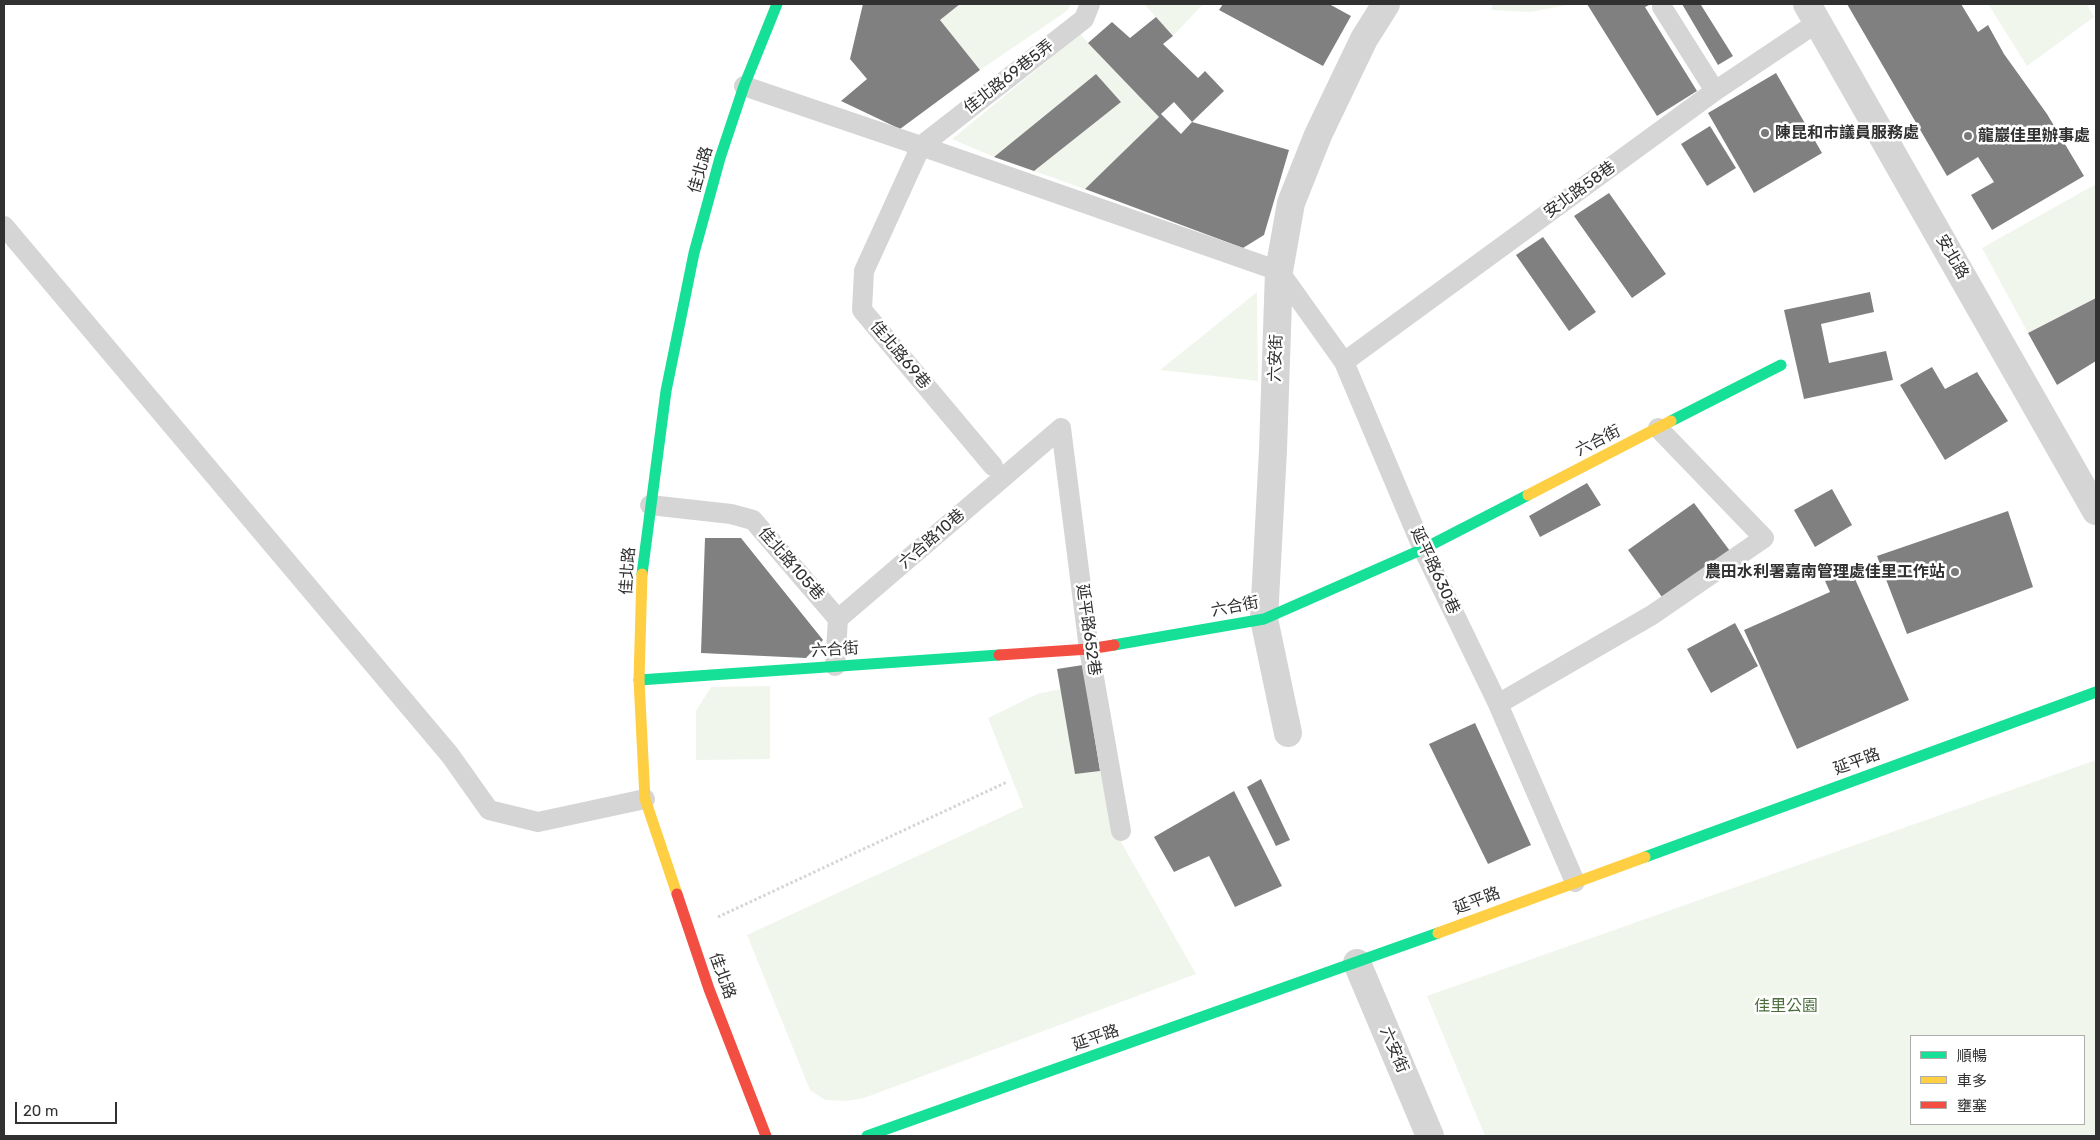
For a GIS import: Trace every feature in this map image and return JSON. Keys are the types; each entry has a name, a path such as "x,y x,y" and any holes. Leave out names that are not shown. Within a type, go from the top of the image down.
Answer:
{"street":[{"name":"佳北路","path":"766,1136 709,989 645,799 639,680 642,576 650,505 666,392 694,253 720,158 744,86 778,4"},
{"name":"六安街","path":"1288,733 1264,619 1273,450 1279,271 1292,204 1318,135 1364,39 1386,4"},
{"name":"安北路","path":"1813,13 2096,511"},
{"name":"六合街","path":"639,680 1089,649 1264,619 1423,549 1781,365"},
{"name":"延平路","path":"867,1136 1357,964 1575,882 2096,692"},
{"name":"六安街","path":"1357,964 1430,1136"}],"lane":[{"name":"佳北路69巷5弄","path":"921,146 1084,19 1090,4"},
{"path":"1662,7 1715,91"},
{"name":"安北路58巷","path":"1344,362 1715,91 1813,13"},
{"path":"744,86 1279,271"},
{"name":"佳北路69巷","path":"921,146 864,271 862,310 994,466"},
{"path":"4,226 450,756 489,810 538,822 645,799"},
{"name":"延平路630巷","path":"1279,271 1344,362 1423,549 1498,704 1575,882"},
{"name":"六合路10巷","path":"838,619 1061,428"},
{"name":"延平路652巷","path":"1061,428 1089,649 1121,831"},
{"path":"1498,704 1652,615 1764,538 1658,428"},
{"name":"佳北路105巷","path":"650,505 730,514 753,520 838,619"},
{"path":"835,666 838,619"}],"path":[{"path":"689,930 1007,782"}],"green space":[{"path":"960,4 1071,4 1067,11 980,70 940,20"},
{"path":"1144,4 1203,4 1173,36"},
{"path":"1493,4 1573,4 1530,12 1491,10"},
{"path":"1988,4 2087,4 2094,17 2027,66"},
{"path":"1080,34 1159,117 1085,189 1034,171 1121,102 1096,74 994,157 952,139"},
{"path":"2096,184 2096,298 2028,333 1982,248"},
{"path":"1257,292 1258,381 1160,370"},
{"path":"770,686 770,759 696,760 696,711 711,687"},
{"path":"1061,689 1075,774 1100,771 1112,826 1196,974 864,1098 847,1101 825,1100 810,1090 747,935 1023,807 988,718 1037,694"},
{"name":"佳里公園","path":"2096,760 2096,1136 1485,1136 1427,996"}],"building":[{"path":"863,4 960,4 940,20 980,70 900,129 841,101 867,79 850,59"},
{"path":"1223,4 1329,4 1351,16 1323,66 1219,10"},
{"path":"1587,4 1651,4 1645,7 1697,91 1657,116"},
{"path":"1682,4 1704,4 1701,5 1733,56 1718,65"},
{"path":"1847,4 1961,4 1978,32 1988,25 2004,54 2047,114 2084,176 1992,230 1971,195 1994,182 1978,157 1947,176"},
{"path":"1156,17 1173,36 1163,44 1198,78 1205,71 1224,91 1192,122 1289,150 1264,235 1243,248 1085,189 1159,117 1088,43 1112,22 1130,38","holes":["1174,102 1192,122 1181,134 1161,114"]},
{"name":"陳昆和市議員服務處","path":"1776,73 1822,153 1754,193 1708,113"},
{"path":"1096,74 1121,102 1034,171 994,157"},
{"path":"1710,126 1736,168 1707,186 1681,144"},
{"path":"1609,193 1666,274 1632,298 1574,216"},
{"path":"1543,237 1596,312 1569,331 1516,255"},
{"path":"1870,292 1874,312 1821,324 1829,363 1886,351 1893,380 1804,399 1784,310"},
{"path":"2096,298 2096,361 2057,385 2028,333"},
{"path":"1932,367 1945,389 1977,372 2008,421 1945,460 1900,385"},
{"path":"1587,483 1601,505 1540,537 1529,516"},
{"path":"1832,489 1852,525 1815,547 1794,510"},
{"path":"1694,503 1739,563 1672,611 1628,550"},
{"name":"農田水利署嘉南管理處佳里工作站","path":"2008,511 2033,587 1907,634 1877,556"},
{"path":"705,538 741,538 823,640 806,658 701,653"},
{"path":"1851,570 1909,700 1797,749 1744,630 1830,592 1825,581"},
{"path":"1735,623 1758,666 1711,693 1687,649"},
{"path":"1083,665 1100,771 1075,774 1057,669"},
{"path":"1475,723 1531,845 1488,864 1429,744"},
{"path":"1261,779 1290,840 1276,846 1247,787"},
{"path":"1234,791 1282,886 1235,907 1209,856 1174,872 1154,837"}],"traffic: fast":[{"path":"642,574 666,391 694,253 720,158 744,86 777,4"},
{"path":"1671,421 1781,365"},
{"path":"1114,645 1264,619 1423,549 1528,495"},
{"path":"639,680 999,655"},
{"path":"1645,857 2096,692"},
{"path":"867,1136 1438,933"}],"traffic: slow":[{"path":"1528,495 1671,421"},
{"path":"642,574 639,680 645,799 677,894"},
{"path":"1438,933 1645,857"}],"traffic: jam":[{"path":"999,655 1089,649 1114,645"},
{"path":"677,894 709,989 766,1136"}],"place":[{"name":"陳昆和市議員服務處","path":"1765,133"},
{"name":"龍巖佳里辦事處","path":"1968,136"},
{"name":"農田水利署嘉南管理處佳里工作站","path":"1955,572"}]}
